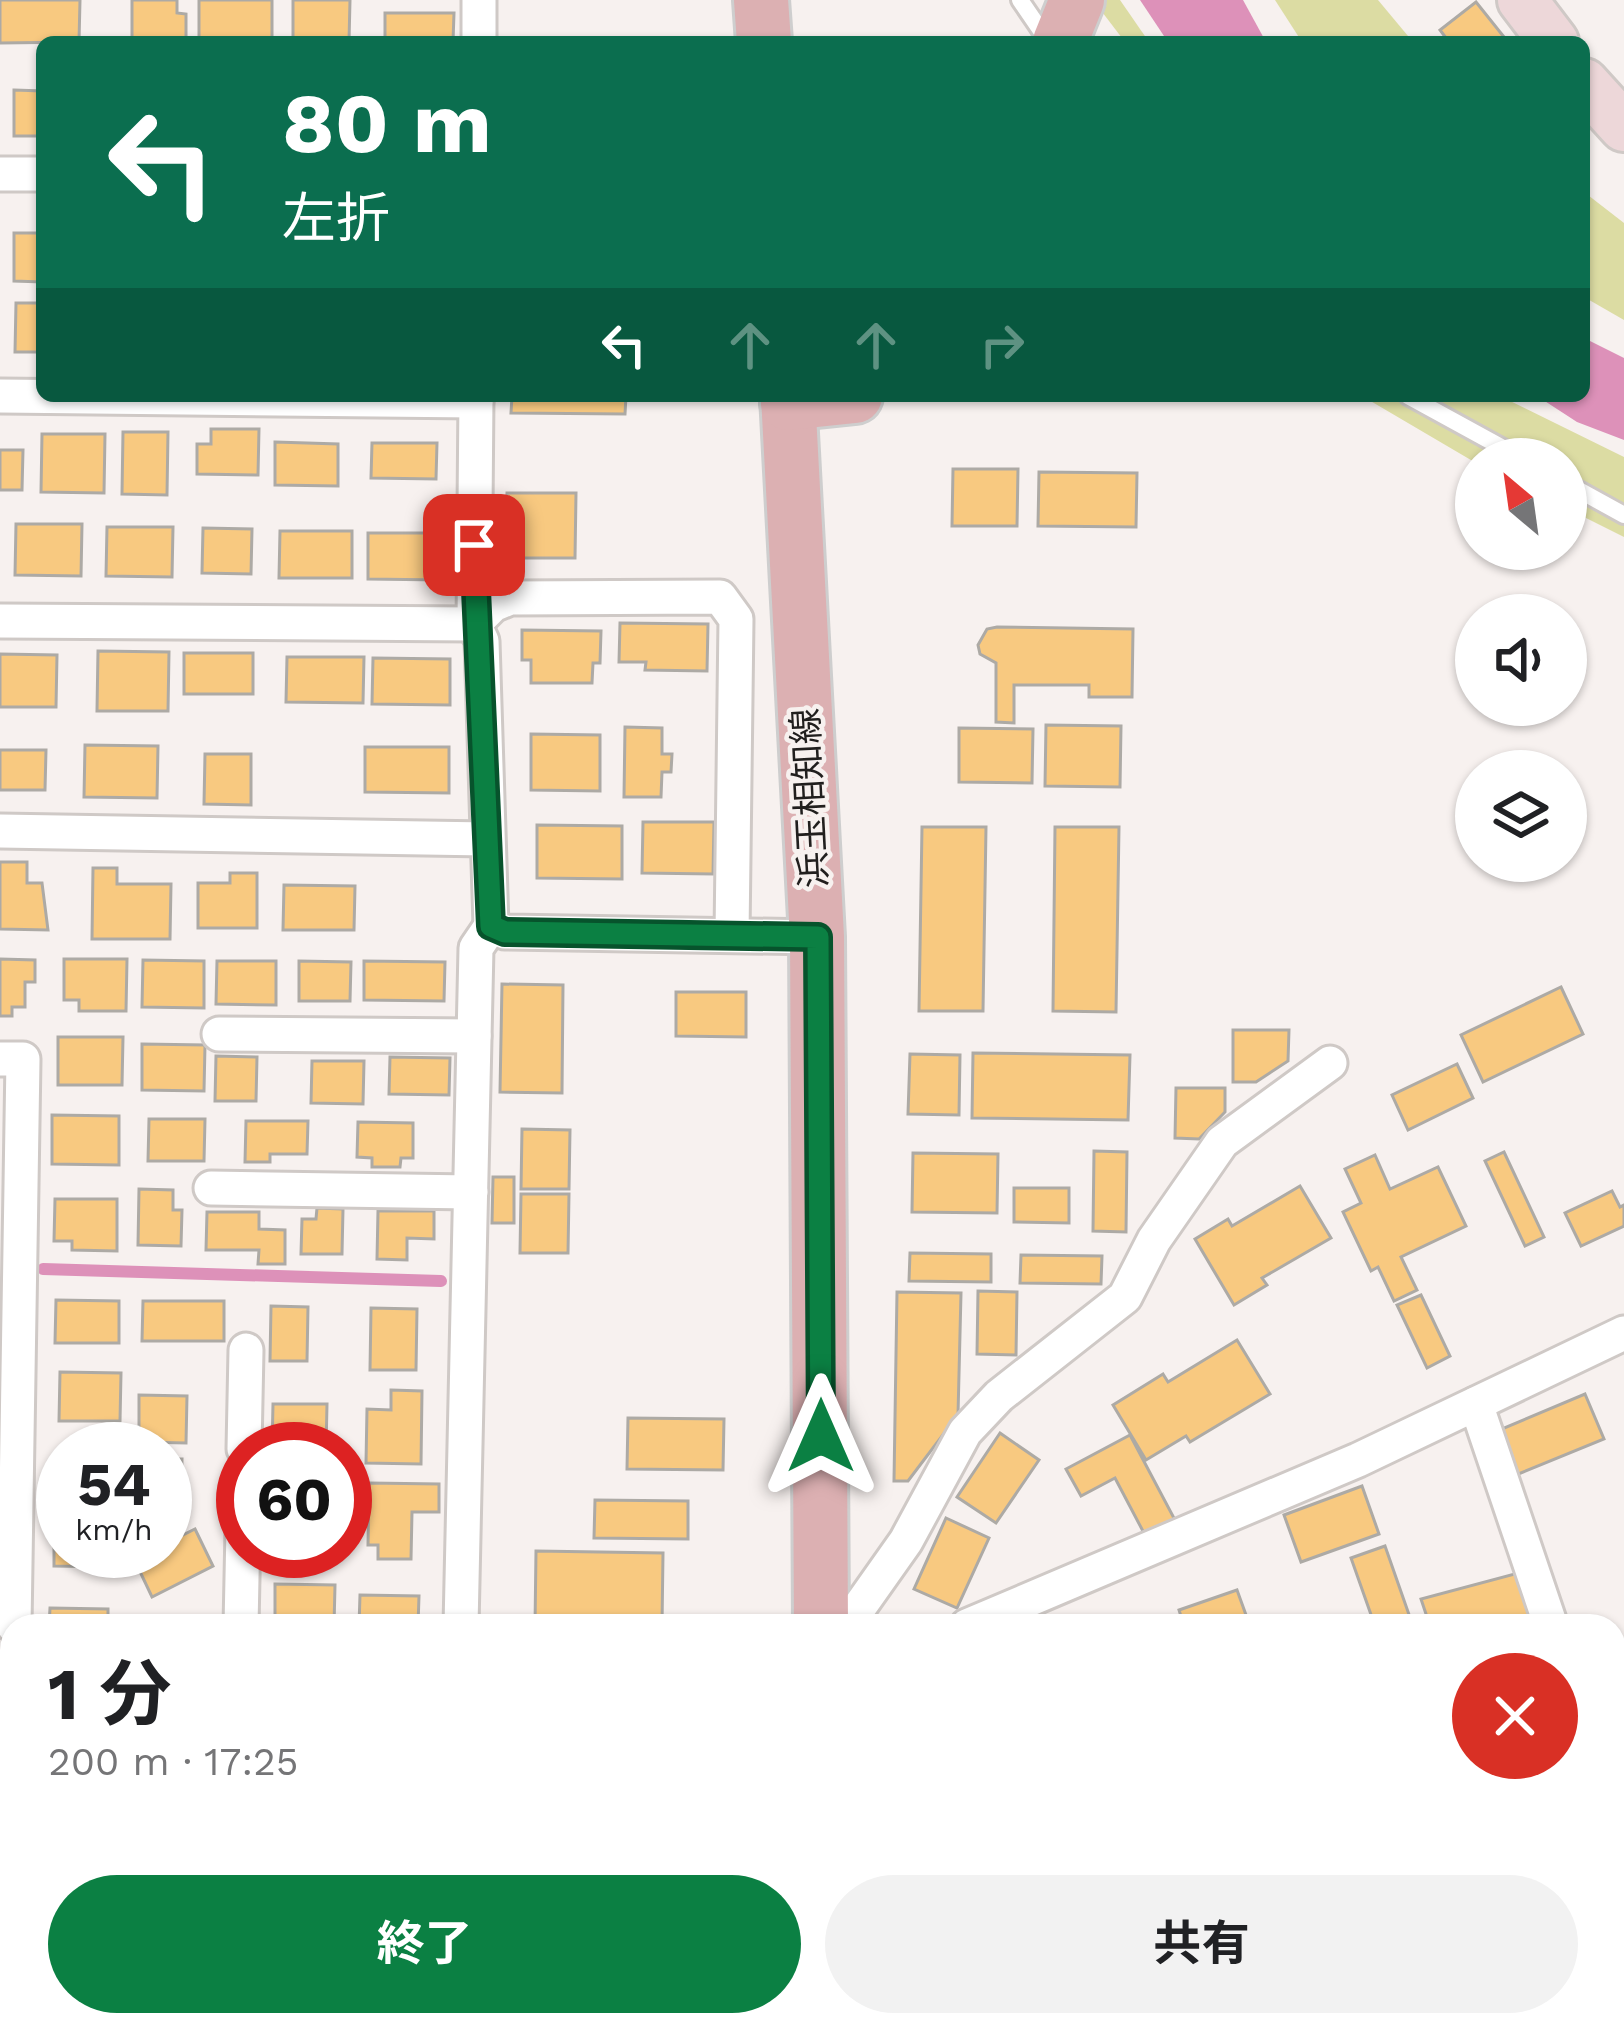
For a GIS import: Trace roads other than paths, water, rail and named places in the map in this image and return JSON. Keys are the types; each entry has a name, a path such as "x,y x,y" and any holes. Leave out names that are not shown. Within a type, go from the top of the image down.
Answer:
{"main road":[{"path":"761,0 764,36"},
{"path":"1062,36 1077,0"},
{"path":"1522,0 1549,36"},
{"path":"1590,90 1624,127"},
{"name":"浜玉相知線","path":"788,402 818,937 821,1614"}],"street":[{"path":"479,0 479,36"},
{"path":"0,174 36,174"},
{"path":"0,396 36,396"},
{"path":"461,1614 476,948 491,926 482,641 474,624 476,402"},
{"path":"0,621 474,624 493,604 510,598 720,596 736,619 732,935"},
{"path":"0,831 487,839"},
{"path":"491,926 505,932 818,937"},
{"path":"219,1034 474,1036"},
{"path":"0,1059 23,1059 14,1614"},
{"path":"854,1614 906,1541 965,1432 999,1396 1126,1297 1154,1240 1222,1142 1330,1063"},
{"path":"211,1188 471,1192"},
{"path":"996,1614 1358,1460 1624,1334"},
{"path":"245,1422 246,1350"},
{"path":"1476,1403 1547,1614"},
{"path":"241,1614 242,1578"}],"lane":[{"path":"1020,0 1045,36"},
{"path":"1419,402 1484,438"},
{"path":"1587,495 1624,515"}],"waterway":[{"path":"43,1269 441,1281"}]}
